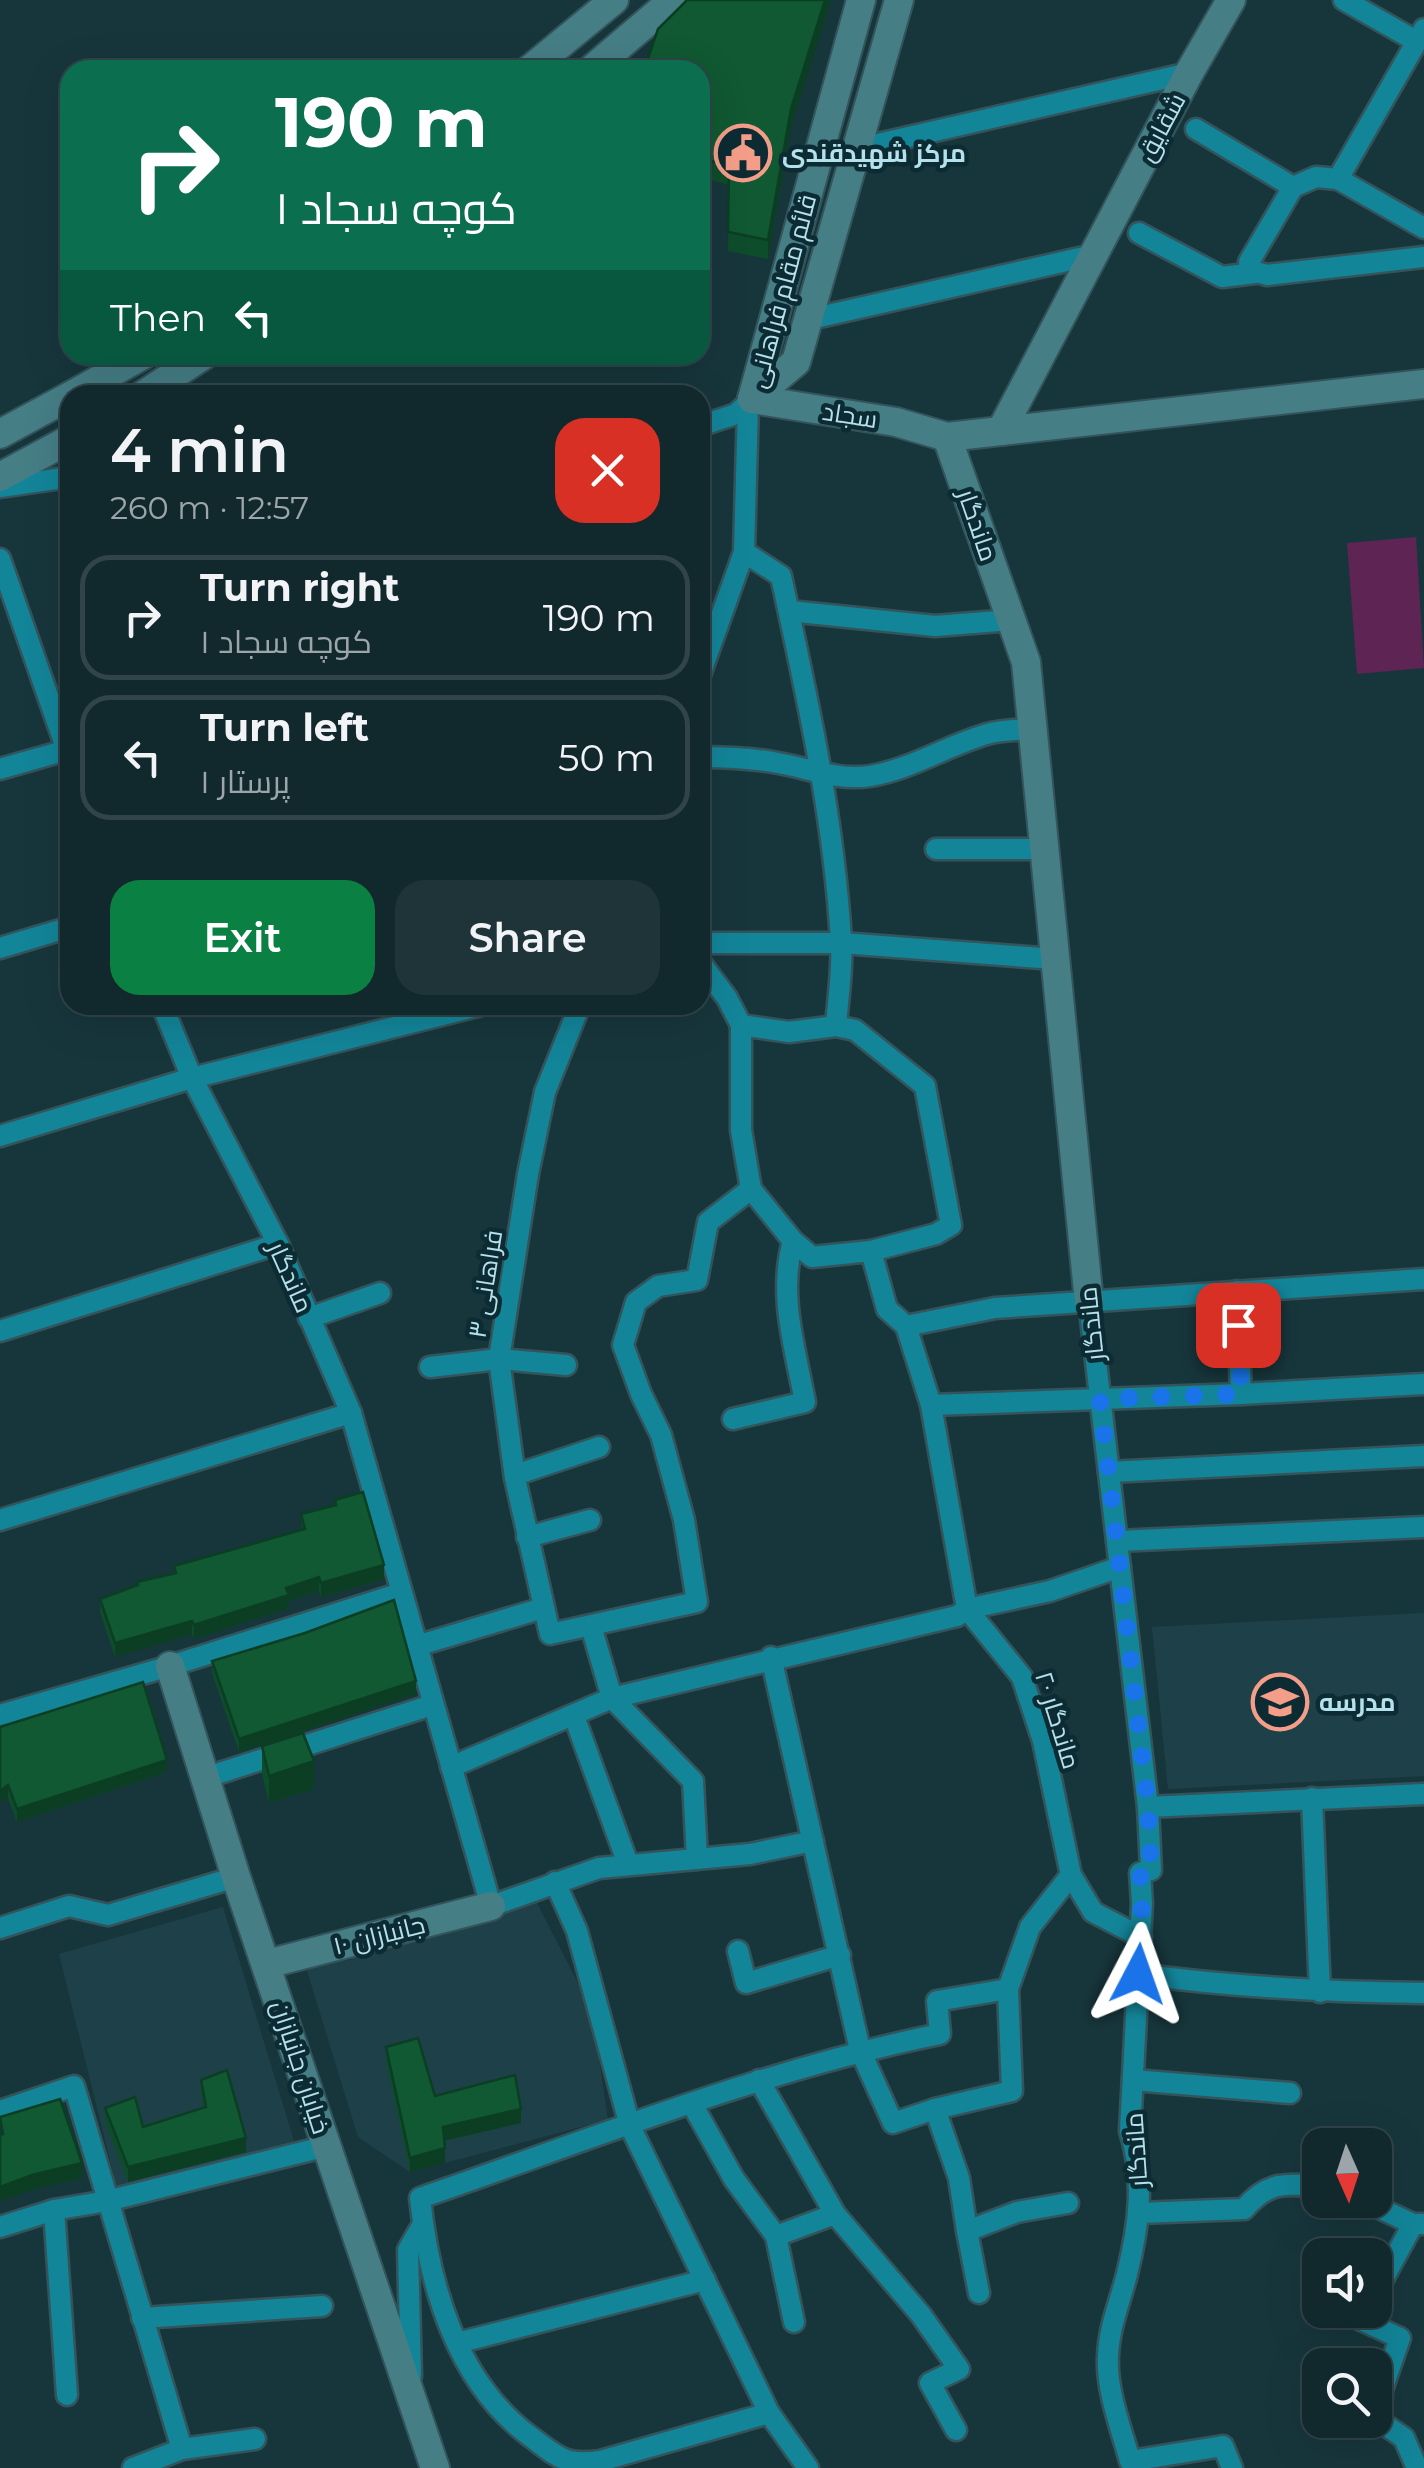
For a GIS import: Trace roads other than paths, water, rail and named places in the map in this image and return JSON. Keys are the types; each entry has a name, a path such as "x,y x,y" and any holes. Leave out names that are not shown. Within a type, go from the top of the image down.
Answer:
{"street":[{"path":"542,60 614,0"},
{"path":"603,60 674,0"},
{"name":"قائم مقام فراهانی","path":"750,402 861,0"},
{"name":"قائم مقام فراهانی","path":"750,402 796,362 899,0"},
{"name":"شقایق","path":"1002,431 1189,72 1231,0"},
{"path":"1338,179 1420,35 1344,0"},
{"path":"856,149 1189,72"},
{"path":"1196,129 1293,187"},
{"path":"1255,273 1250,270 1251,255 1293,187 1316,177 1338,179 1424,228"},
{"path":"1139,233 1222,277 1424,258"},
{"path":"806,320 1093,255"},
{"path":"90,385 125,365"},
{"path":"158,385 189,365"},
{"path":"947,437 1424,384"},
{"path":"0,434 60,402"},
{"path":"710,423 736,414 750,402"},
{"path":"710,648 744,552 750,402"},
{"name":"سجاد","path":"750,402 896,422 947,437"},
{"name":"ماندگار","path":"947,437 1026,662 1089,1302 1148,1807 1151,1870 1140,1873 1130,2131 1140,2164 1139,2213 1107,2360 1130,2461 1222,2446 1232,2468"},
{"path":"0,477 60,445"},
{"path":"0,487 60,479"},
{"path":"744,552 782,576 821,774 842,944 836,1026"},
{"path":"0,559 60,727"},
{"path":"789,612 935,626 1012,620"},
{"path":"710,757 866,777 912,766 990,732 1033,729"},
{"path":"0,769 60,754"},
{"path":"936,849 1045,849"},
{"path":"0,948 60,931"},
{"path":"710,942 842,944 1054,959"},
{"path":"710,975 742,1026 740,1130 750,1190 793,1241 812,1257 871,1251 936,1234 951,1225 925,1086 854,1030 836,1026 789,1032 742,1026"},
{"name":"ماندگار","path":"166,1015 192,1078 278,1244 351,1414 491,1906"},
{"path":"0,1136 402,1015"},
{"name":"فراهانی ۳","path":"576,1015 545,1092 537,1126 499,1359 515,1475 550,1634 591,1626"},
{"path":"697,1859 693,1782 612,1698 591,1626 697,1602 680,1502 661,1435 640,1394 624,1345 636,1302 658,1286 697,1280 708,1222 750,1190"},
{"path":"733,1419 805,1402 787,1314 787,1261 793,1241"},
{"path":"0,1330 278,1244"},
{"name":"ماندگار ۲۰","path":"871,1251 887,1308 906,1326 931,1405 968,1609 1022,1677 1043,1741 1071,1874 1093,1912 1140,1937"},
{"path":"906,1326 995,1308 1424,1278"},
{"path":"1237,1291 1241,1394"},
{"path":"309,1318 380,1293"},
{"path":"430,1367 499,1359 566,1365"},
{"path":"931,1405 1424,1384"},
{"path":"0,1520 351,1414"},
{"path":"515,1475 600,1447"},
{"path":"1109,1472 1424,1456"},
{"path":"527,1536 590,1520"},
{"path":"1117,1541 1424,1526"},
{"path":"451,1767 612,1698 957,1616 968,1609 1050,1591 1120,1567"},
{"path":"0,1715 401,1593"},
{"path":"416,1646 543,1608"},
{"path":"772,1658 860,2050 893,2123 1012,2091 1008,1988 1030,1926 1071,1874"},
{"name":"خیابان جانبازان","path":"170,1666 236,1877 435,2468"},
{"path":"204,1778 432,1705"},
{"path":"574,1716 628,1864"},
{"path":"1148,1807 1424,1794"},
{"path":"1312,1798 1320,1992"},
{"path":"491,1906 599,1868 750,1854 813,1841"},
{"path":"0,1928 70,1906 108,1914 236,1877"},
{"path":"556,1882 577,1931 630,2126 769,2413 808,2468"},
{"name":"جانبازان ۱۰","path":"267,1964 491,1906"},
{"path":"738,1951 746,1983 840,1956"},
{"path":"1138,1974 1320,1992 1424,1993"},
{"path":"769,2413 600,2461 572,2465 502,2417 465,2360 426,2252 420,2198 758,2080 860,2050 940,2034 937,2001 1008,1988"},
{"path":"758,2080 835,2214 921,2315 959,2369 930,2383 956,2430"},
{"path":"1133,2080 1290,2093"},
{"path":"0,2111 74,2086 182,2449"},
{"path":"692,2104 734,2179 776,2236 794,2322"},
{"path":"935,2109 958,2178 979,2293"},
{"path":"0,2227 54,2210 107,2201 328,2146"},
{"path":"1139,2213 1244,2209 1260,2191 1288,2184 1302,2185"},
{"path":"967,2231 1017,2212 1068,2203"},
{"path":"54,2210 67,2394"},
{"path":"1392,2213 1418,2224 1392,2266"},
{"path":"776,2236 835,2214"},
{"path":"412,2398 408,2250 423,2224"},
{"path":"457,2343 705,2280"},
{"path":"142,2318 322,2306"},
{"path":"1378,2328 1400,2338 1382,2390 1380,2422 1404,2438 1416,2468"},
{"path":"133,2468 182,2449 255,2439"}],"place":[{"name":"مرکز شهیدقندی","path":"743,153"},
{"name":"مدرسه","path":"1280,1702"}]}
